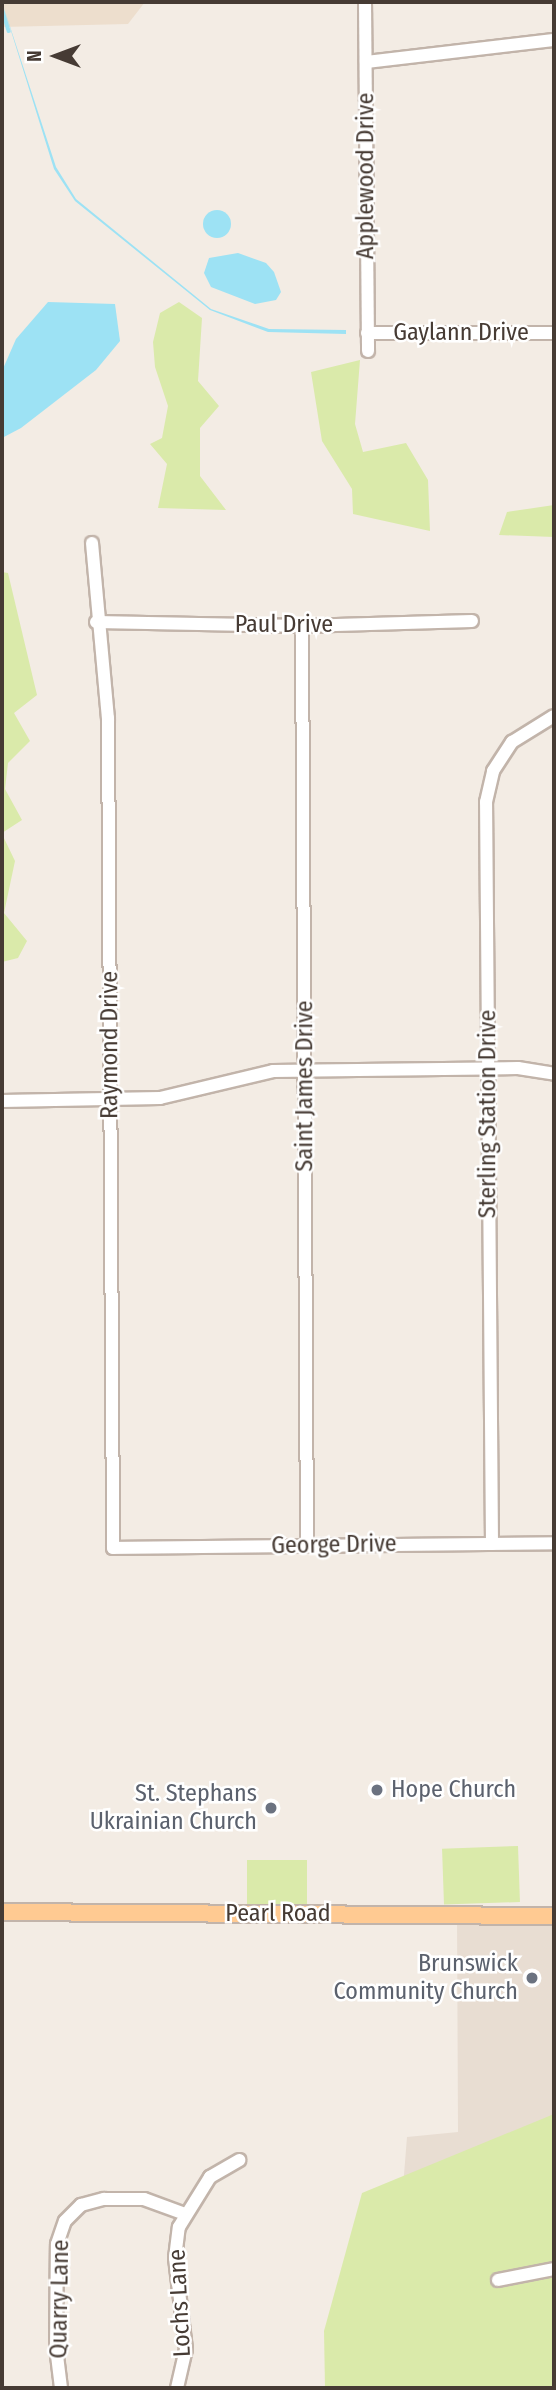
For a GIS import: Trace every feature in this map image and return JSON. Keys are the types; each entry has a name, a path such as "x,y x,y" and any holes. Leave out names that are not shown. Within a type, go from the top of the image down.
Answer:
{"main road":[{"name":"Pearl Road","path":"2,1912 554,1916"}],"street":[{"name":"Applewood Drive","path":"365,2 368,351"},
{"path":"366,62 554,40"},
{"name":"Gaylann Drive","path":"367,333 554,334"},
{"name":"Raymond Drive","path":"92,543 96,622 107,718 113,1548"},
{"name":"Paul Drive","path":"96,622 302,626 472,621"},
{"name":"Saint James Drive","path":"302,626 307,1545"},
{"name":"Sterling Station Drive","path":"492,1544 488,785 512,742 554,716"},
{"path":"2,1101 160,1098 250,1073 488,1069 554,1074"},
{"name":"George Drive","path":"113,1548 554,1543"},
{"name":"Lochs Lane","path":"177,2388 186,2349 175,2258 184,2214 210,2177 239,2160"},
{"name":"Quarry Lane","path":"61,2388 56,2350 57,2244 72,2212 92,2201 144,2199 184,2214"},
{"path":"498,2280 554,2269"}],"shaded area":[{"path":"2,2 145,2 128,24 2,27"},
{"path":"457,1915 554,1916 554,2388 387,2388 407,2137 458,2132"}],"green space":[{"path":"179,302 202,318 198,381 219,406 200,428 200,476 226,510 158,508 167,464 150,444 162,438 168,406 155,367 153,342 160,313"},
{"path":"360,360 355,424 363,452 406,443 428,480 430,531 353,514 352,489 322,441 311,372"},
{"path":"554,505 554,537 499,535 507,512"},
{"path":"2,572 8,573 37,695 14,713 30,741 8,763 5,789 22,820 2,833"},
{"path":"2,834 15,861 4,913 27,941 18,958 2,962"},
{"path":"518,1846 520,1902 444,1905 442,1849"},
{"path":"247,1860 307,1860 307,1905 247,1905"},
{"path":"554,2114 554,2388 325,2388 324,2331 362,2193"}],"water":[{"path":"2,2 56,167 76,199 211,309 269,329 346,330 346,334 268,332 210,310 75,201 54,169"},
{"path":"217,210 227,214 231,224 227,234 217,238 207,234 203,224 207,214"},
{"path":"238,253 266,263 274,272 281,292 276,300 255,304 211,287 204,273 209,258"},
{"path":"48,302 115,304 120,341 96,370 21,428 2,438 2,371 16,339"}],"waterway":[{"path":"2,8 9,31"}],"place":[{"name":"Hope Church","path":"377,1790"},
{"name":"St. Stephans Ukrainian Church","path":"271,1808"},
{"name":"Brunswick Community Church","path":"532,1978"}]}
